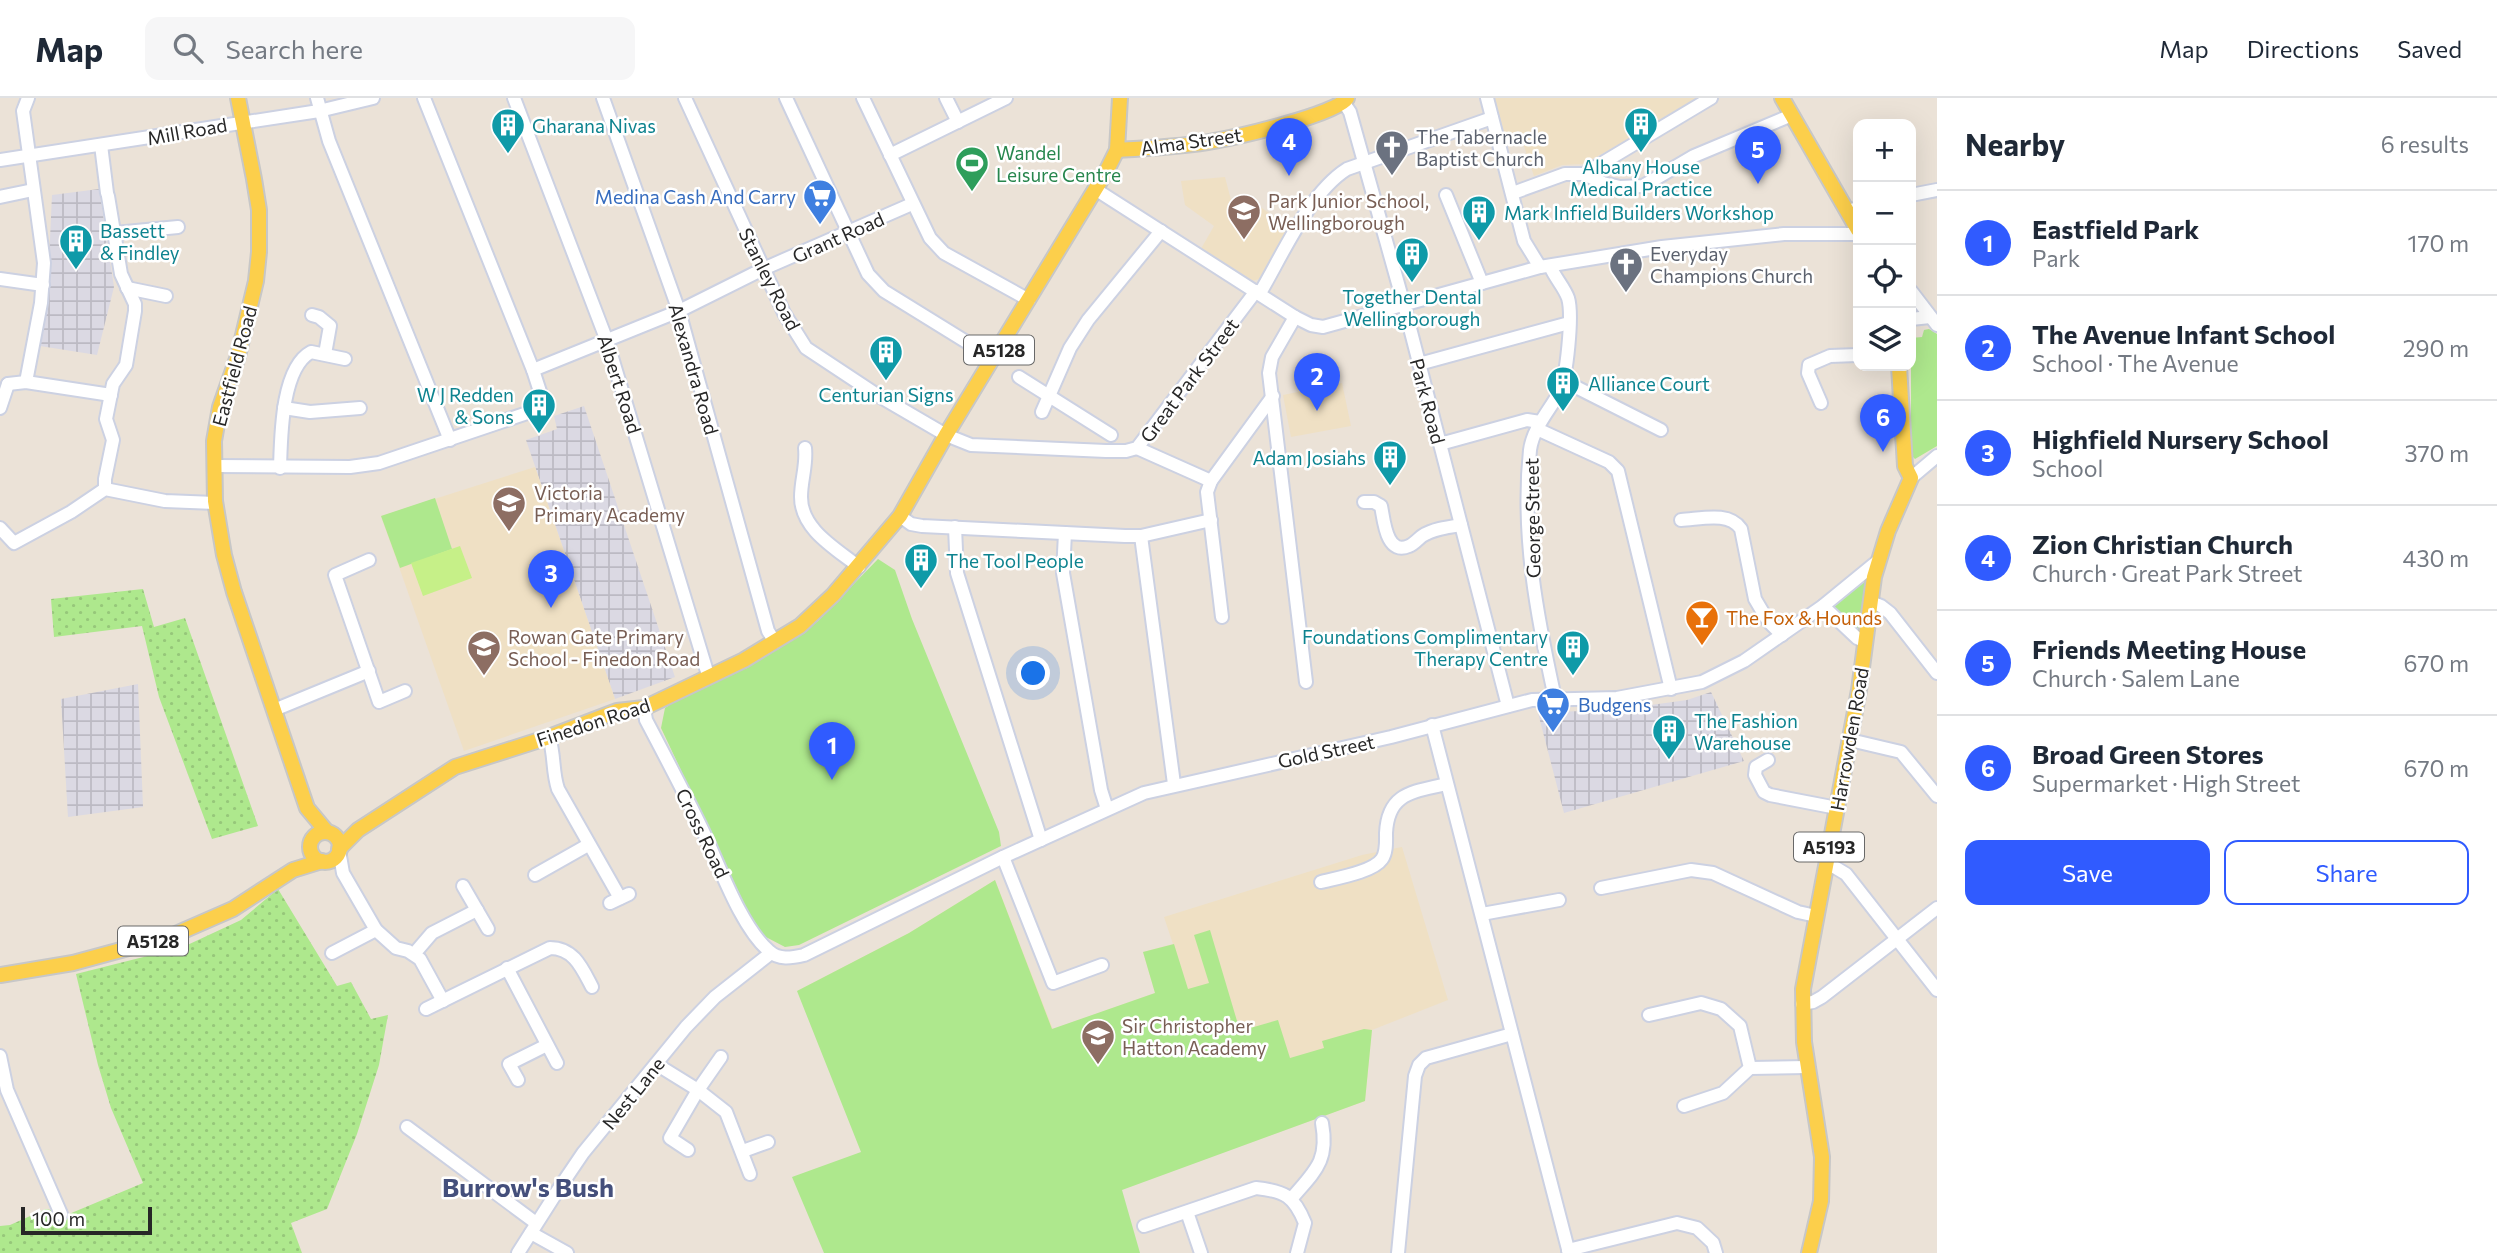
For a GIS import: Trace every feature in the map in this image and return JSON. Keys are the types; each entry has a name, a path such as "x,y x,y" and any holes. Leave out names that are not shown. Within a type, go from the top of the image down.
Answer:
{"main road":[{"name":"Eastfield Road","path":"238,98 259,211 259,252 256,281 238,356 220,407 214,441 215,503 234,592 307,808 329,833"},
{"name":"A5128","path":"946,435 1030,300 1116,150 1121,98"},
{"path":"1782,98 1853,209"},
{"name":"Alma Street","path":"1116,150 1214,141 1314,116 1346,101"},
{"path":"1899,371 1905,467 1911,478"},
{"name":"Finedon Road","path":"339,849 358,830 455,767 617,712 643,708 744,660 800,626 834,595 900,516 946,435"},
{"name":"Harrowden Road","path":"1809,1253 1821,1201 1822,1157 1807,1067 1802,1003 1850,740 1878,561 1911,478"},
{"name":"Eastfield Road","path":"307,808 305,814 310,843"},
{"name":"Finedon Road","path":"329,833 358,830"},
{"path":"329,833 338,840 339,849 334,858 324,861 314,857 310,843 315,835 329,833"},
{"name":"A5128","path":"293,870 310,843"},
{"name":"A5128","path":"0,975 73,963 169,937 233,909 293,870 324,861"}],"street":[{"path":"26,382 44,285 44,263 23,111 28,98"},
{"name":"Mill Road","path":"0,160 242,121 318,104 373,98"},
{"path":"215,466 350,467 379,463 545,407 533,370 424,98"},
{"name":"Albert Road","path":"514,98 607,341 708,675"},
{"name":"Alexandra Road","path":"603,98 679,311 768,631 775,642"},
{"name":"Stanley Road","path":"685,98 762,270 783,313 806,348 874,393 946,435"},
{"path":"786,98 869,274 884,291 994,359"},
{"path":"863,98 930,237 944,253 1030,300"},
{"path":"946,98 958,122"},
{"path":"890,155 1006,98"},
{"name":"George Street","path":"1487,98 1524,241 1567,295 1570,307 1564,381 1539,426 1530,450 1530,558 1537,615 1555,698"},
{"path":"1584,174 1712,98"},
{"name":"Park Road","path":"1346,101 1404,305 1508,706"},
{"path":"318,104 450,440"},
{"path":"1513,193 1564,174 1584,174 1620,187 1643,186 1695,156 1792,115"},
{"name":"Great Park Street","path":"946,435 971,445 1106,451 1137,448 1258,292 1316,197 1333,178 1347,169 1492,118"},
{"path":"101,145 121,274 135,304 126,365 113,384 106,419 113,440 105,489"},
{"path":"1095,189 1295,317 1311,325 1323,327 1545,266 1662,247 1784,234 1853,232"},
{"path":"0,197 33,190"},
{"path":"1916,194 1937,190"},
{"path":"1446,195 1482,283"},
{"name":"Grant Road","path":"533,370 679,311 762,270 912,204"},
{"path":"114,233 178,227"},
{"path":"1042,412 1070,348 1088,320 1161,231"},
{"path":"0,279 44,285"},
{"path":"127,288 166,296"},
{"path":"1916,296 1933,315"},
{"path":"1916,307 1933,315"},
{"path":"312,315 330,326 325,354"},
{"path":"1295,317 1272,357 1269,373 1307,682"},
{"path":"1419,364 1569,323"},
{"path":"280,468 284,408 299,362 311,352 345,359"},
{"path":"1821,403 1808,373 1809,365 1830,356 1853,355"},
{"path":"1019,377 1111,435"},
{"path":"0,408 4,381 111,395"},
{"path":"1564,381 1661,430"},
{"path":"1222,617 1207,492 1211,481 1273,396"},
{"path":"284,408 310,412 360,408"},
{"path":"1440,444 1527,420 1609,462 1618,471 1671,689"},
{"path":"805,448 813,463 801,498 806,519 822,538 859,567"},
{"path":"1137,448 1211,481"},
{"path":"1911,478 1937,456"},
{"path":"0,528 14,543 71,512 105,489 165,501 215,503"},
{"path":"1364,502 1374,502 1381,506 1387,535 1392,544 1399,548 1408,547 1424,534 1461,525"},
{"path":"900,516 911,524 1140,536 1211,520"},
{"path":"1681,520 1722,517 1737,523 1741,529 1757,605 1782,635"},
{"path":"955,527 957,573 1041,840"},
{"path":"1065,533 1063,573 1101,790 1107,809"},
{"path":"1140,536 1174,784"},
{"path":"369,560 335,575 379,702 405,691"},
{"name":"Gold Street","path":"771,953 785,959 804,955 1107,809 1174,784 1385,738 1508,706 1555,698 1617,698 1702,682 1744,661 1782,635 1824,606 1878,561"},
{"path":"1871,603 1890,613 1937,673"},
{"path":"1824,606 1857,638 1866,642"},
{"path":"274,710 369,671"},
{"name":"Cross Road","path":"643,708 646,720 747,923 771,953"},
{"path":"1432,725 1569,1251 1677,1223 1697,1228 1713,1243 1716,1253"},
{"path":"549,737 554,754 553,776 558,789 619,898"},
{"path":"1850,740 1901,752 1937,796"},
{"path":"1768,760 1756,767 1755,775 1764,792 1837,808"},
{"path":"1321,882 1376,865 1383,859 1386,851 1389,813 1397,800 1406,794 1446,784"},
{"path":"535,875 588,845"},
{"path":"339,849 343,873 376,930 396,948 414,954 419,959 443,1001"},
{"path":"1003,858 1054,983 1102,965"},
{"path":"324,861 343,873"},
{"path":"1826,862 1846,874 1937,990"},
{"path":"1601,888 1691,870 1713,873 1798,912 1816,916"},
{"path":"463,886 488,929"},
{"path":"1482,914 1559,900"},
{"path":"1802,1003 1817,1000 1937,908"},
{"path":"414,954 432,933 478,910"},
{"path":"332,953 376,930"},
{"path":"426,1009 550,948 561,948 578,961 592,987"},
{"name":"Nest Lane","path":"518,1253 583,1153 686,1027 715,996 771,953"},
{"path":"507,968 557,1063"},
{"path":"1649,1015 1701,1003 1721,1009 1740,1026 1751,1068"},
{"path":"1398,1253 1415,1076 1419,1065 1426,1058 1512,1034"},
{"path":"518,1080 509,1064 547,1045"},
{"path":"0,1056 4,1092 61,1214"},
{"path":"688,1150 670,1138 721,1057"},
{"path":"656,1064 698,1090 727,1114 750,1174"},
{"path":"1684,1106 1723,1093 1751,1068 1807,1067"},
{"path":"1292,1198 1318,1168 1326,1144 1322,1123"},
{"path":"407,1127 567,1253"},
{"path":"743,1151 768,1142"},
{"path":"1144,1227 1256,1188 1274,1189 1292,1198 1305,1223 1297,1253"},
{"path":"1187,1212 1201,1253"}],"shaded area":[{"path":"1490,98 1705,98 1583,164 1562,165 1534,176 1519,131 1499,136"},
{"name":"Park Junior School, Wellingborough","path":"1225,177 1231,200 1249,210 1259,206 1291,228 1260,279 1251,281 1198,254 1214,226 1185,205 1181,181"},
{"path":"99,189 114,287 97,355 40,346 47,305 52,195"},
{"path":"1342,383 1351,426 1291,437 1283,395"},
{"path":"584,406 675,677 615,699 526,440 557,429 554,416"},
{"path":"535,467 615,699 464,751 381,516"},
{"path":"138,684 143,807 68,817 61,699"},
{"path":"1711,692 1744,761 1564,813 1538,713 1622,709 1687,700"},
{"name":"Sir Christopher Hatton Academy","path":"1402,847 1448,1000 1372,1030 1365,1101 1115,1192 797,991 909,933 995,880 1053,1029 1155,993 1143,952 1173,944 1164,917 1362,855"}],"green space":[{"path":"1929,329 1937,334 1937,446 1915,459 1911,455 1911,371 1916,371 1916,338 1922,337 1924,330"},
{"path":"435,498 452,549 400,568 381,516"},
{"path":"460,546 472,578 423,596 411,563"},
{"path":"878,559 895,570 912,619 999,832 1001,846 799,945 785,947 758,933 661,728 665,708 692,690 747,668 818,621"},
{"path":"1872,571 1863,634 1830,605"},
{"path":"143,589 154,627 185,618 258,826 212,839 159,697 142,626 54,637 51,599"},
{"name":"Sir Christopher Hatton Academy","path":"995,880 1052,1029 1155,993 1143,952 1174,944 1188,989 1209,983 1194,935 1210,930 1240,1031 1278,1020 1290,1058 1324,1048 1322,1041 1364,1029 1372,1030 1365,1101 1122,1190 1140,1253 824,1253 792,1177 861,1152 797,991 909,933"},
{"path":"278,889 337,986 351,982 371,1019 388,1015 379,1065 357,1134 327,1209 291,1223 302,1253 0,1253 0,1226 10,1225 46,1209 69,1214 143,1183 111,1108 76,974 183,947 241,920"}],"place":[{"name":"Albany House Medical Practice","path":"1641,154"},
{"name":"Gharana Nivas","path":"508,155"},
{"name":"Zion Christian Church","path":"1289,176"},
{"name":"The Tabernacle Baptist Church","path":"1392,177"},
{"name":"Friends Meeting House","path":"1758,184"},
{"name":"Wandel Leisure Centre","path":"972,193"},
{"name":"Medina Cash And Carry","path":"820,226"},
{"name":"Park Junior School, Wellingborough","path":"1244,241"},
{"name":"Mark Infield Builders Workshop","path":"1479,242"},
{"name":"Bassett & Findley","path":"76,271"},
{"name":"Together Dental Wellingborough","path":"1412,284"},
{"name":"Everyday Champions Church","path":"1626,294"},
{"name":"Centurian Signs","path":"886,382"},
{"name":"The Avenue Infant School","path":"1317,411"},
{"name":"Alliance Court","path":"1563,413"},
{"name":"W J Redden & Sons","path":"539,435"},
{"name":"Broad Green Stores","path":"1883,452"},
{"name":"Adam Josiahs","path":"1390,487"},
{"name":"Victoria Primary Academy","path":"509,533"},
{"name":"The Tool People","path":"921,590"},
{"name":"Highfield Nursery School","path":"551,608"},
{"name":"The Fox & Hounds","path":"1702,647"},
{"name":"Rowan Gate Primary School - Finedon Road","path":"484,677"},
{"name":"Foundations Complimentary Therapy Centre","path":"1573,677"},
{"name":"Budgens","path":"1553,734"},
{"name":"The Fashion Warehouse","path":"1669,761"},
{"name":"Eastfield Park","path":"832,780"},
{"name":"Sir Christopher Hatton Academy","path":"1098,1066"}],"district":[{"name":"Burrow's Bush","path":"528,1186"}]}
